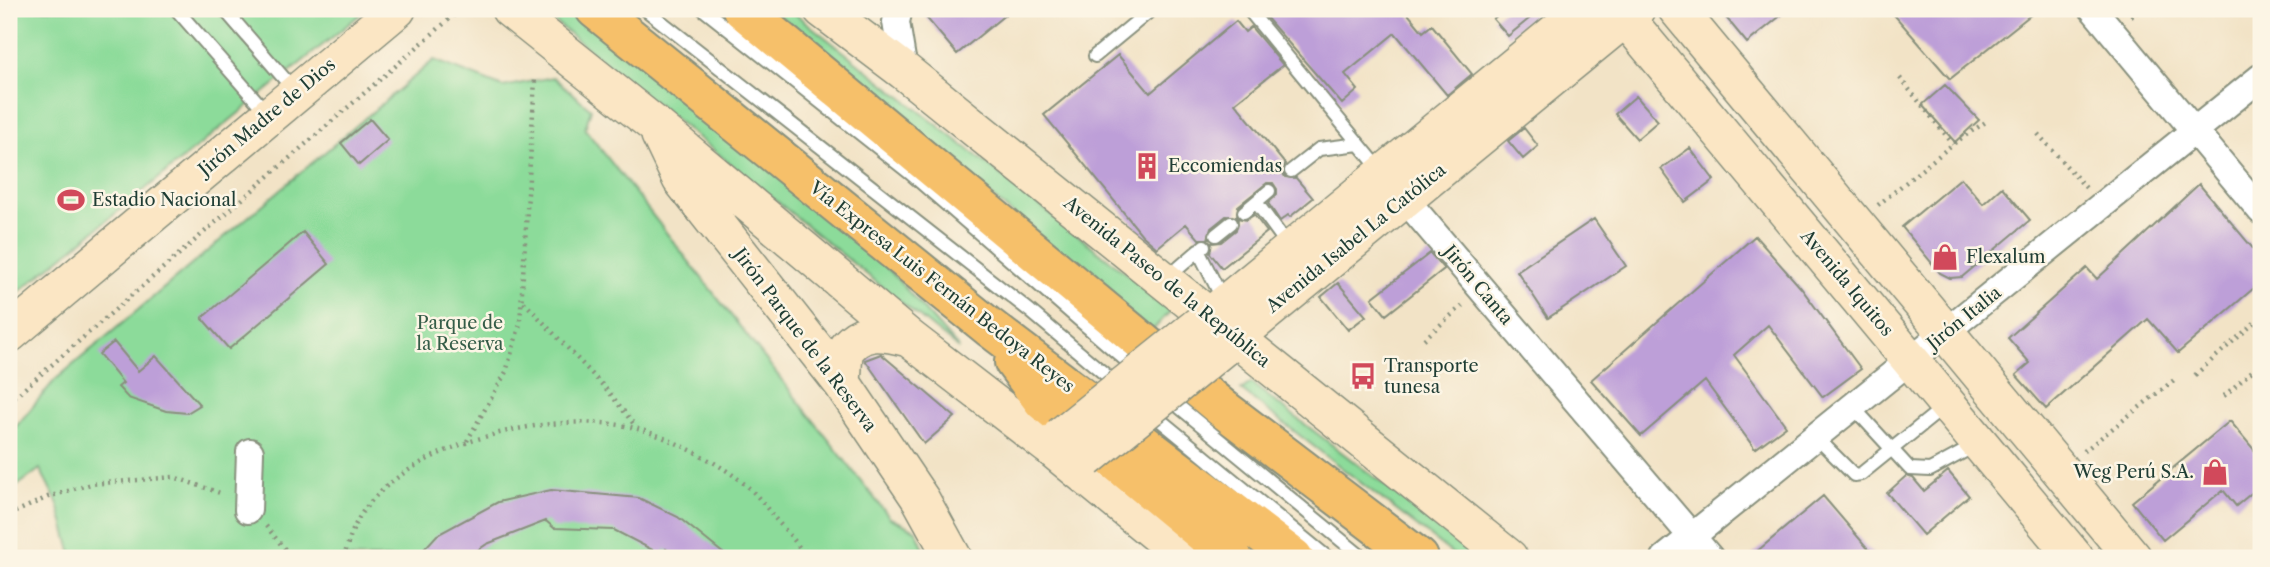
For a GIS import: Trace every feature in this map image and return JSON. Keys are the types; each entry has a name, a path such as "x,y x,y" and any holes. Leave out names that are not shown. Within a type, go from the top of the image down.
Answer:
{"highway":[{"name":"Vía Expresa Luis Fernán Bedoya Reyes","path":"594,9 989,327 1294,558"},
{"path":"742,9 1222,408 1419,558"},
{"path":"989,327 1043,401 1233,558"}],"main road":[{"name":"Jirón Madre de Dios","path":"9,334 397,9"},
{"path":"510,9 655,125 909,338 1068,452 1186,558"},
{"name":"Avenida Paseo de la República","path":"824,9 1509,558"},
{"name":"Avenida Isabel La Católica","path":"1220,325 1290,248 1393,185 1584,9"},
{"path":"1677,9 2133,558"},
{"name":"Avenida Isabel La Católica","path":"1068,452 1393,185 1627,12"},
{"name":"Avenida Iquitos","path":"1627,12 2075,558"},
{"name":"Jirón Parque de la Reserva","path":"655,125 681,179 842,383 921,500 953,558"},
{"path":"842,383 844,352 862,336 881,331 909,338"}],"street":[{"path":"899,9 896,22 904,71"},
{"path":"2092,9 2261,211"},
{"name":"Jirón Italia","path":"1665,558 2261,77"},
{"name":"Jirón Canta","path":"1393,185 1710,558"},
{"path":"248,510 250,452"}],"lane":[{"path":"176,9 283,104"},
{"path":"224,9 283,104"},
{"path":"645,9 1030,311 1266,510 1328,558"},
{"path":"703,9 910,173 1225,447 1363,558"},
{"path":"1095,56 1152,9"},
{"name":"Jirón Canta","path":"1248,9 1393,185"},
{"path":"1291,171 1319,149 1359,144"},
{"path":"1244,212 1269,191"},
{"path":"1256,202 1290,248"},
{"path":"1216,235 1231,223"},
{"path":"1165,280 1201,248 1220,325"},
{"path":"1816,437 1854,475 1861,474 1947,404"},
{"path":"1853,407 1910,469 1921,471 1938,467 1979,443"}],"path":[{"path":"9,402 461,9"},
{"path":"1900,78 1953,144"},
{"path":"467,442 506,372 524,302 535,80"},
{"path":"1855,223 1953,144 1987,121"},
{"path":"2038,134 2101,207"},
{"path":"1424,339 1482,289"},
{"path":"524,302 609,391 636,428"},
{"path":"2195,374 2261,317"},
{"path":"2224,396 2261,363"},
{"path":"2060,470 2174,380"},
{"path":"344,558 350,537 365,509 397,480 431,458 467,442 506,431 595,422 636,428 677,442 749,487 805,558"},
{"path":"9,515 48,497 91,484 174,477 230,497 268,528 292,558"}],"green space":[{"name":"Estadio Nacional","path":"9,9 367,9 9,300"},
{"path":"539,9 574,9 861,238 959,349"},
{"path":"772,9 789,9 1172,309 1151,332"},
{"name":"Parque de la Reserva","path":"434,60 503,87 553,77 591,109 585,129 890,518 916,530 928,558 73,558 58,504 40,469 9,492 9,437 13,430 55,380"},
{"path":"1251,383 1480,558 1458,558 1241,390"}],"building":[{"path":"919,9 1012,9 957,54"},
{"path":"1273,9 1404,9 1423,32 1432,25 1472,74 1447,95 1395,33 1345,74 1358,90 1342,104 1265,16"},
{"path":"1506,9 1541,9 1508,36 1493,19"},
{"path":"1719,9 1789,9 1747,43"},
{"path":"1889,9 2038,9 1950,79"},
{"path":"1236,21 1245,32 1251,27 1283,65 1235,103 1285,164 1282,172 1285,177 1296,178 1313,198 1290,217 1288,215 1280,221 1268,203 1277,195 1277,189 1273,183 1267,183 1238,206 1237,217 1226,216 1211,228 1208,239 1199,239 1186,224 1157,248 1142,235 1044,115 1118,55 1150,93"},
{"path":"1945,85 1979,120 1955,142 1922,105"},
{"path":"1636,96 1658,121 1637,139 1615,114"},
{"path":"370,119 388,140 359,165 341,143"},
{"path":"1524,128 1538,146 1523,159 1508,141"},
{"path":"1690,148 1714,180 1685,202 1661,169"},
{"path":"1961,178 1983,204 2002,187 2030,220 1962,277 1950,278 1940,273 1902,227"},
{"path":"2199,184 2261,258 2261,282 2178,353 2148,319 2046,409 2016,375 2030,363 2008,338 2087,268 2097,279"},
{"path":"1254,215 1267,232 1222,268 1210,253 1212,243 1221,242 1236,230 1238,218 1246,220"},
{"path":"1594,219 1626,266 1548,318 1517,271"},
{"path":"303,232 329,264 229,349 202,318"},
{"path":"1755,236 1801,288 1861,369 1823,397 1768,325 1734,355 1786,426 1755,449 1705,381 1641,436 1591,380"},
{"path":"1430,253 1444,269 1386,315 1372,298"},
{"path":"1338,283 1366,316 1348,330 1321,297"},
{"path":"114,342 138,371 156,356 200,405 187,413 166,411 128,398 118,387 123,383 99,354"},
{"path":"881,354 955,417 924,444 865,360"},
{"name":"Weg Perú S.A.","path":"2230,421 2261,458 2261,485 2236,506 2223,490 2163,540 2132,502"},
{"path":"1948,471 1969,496 1923,535 1887,493 1906,476 1913,478 1924,491"},
{"path":"551,490 639,498 678,517 729,558 677,558 666,549 662,555 614,530 554,528 546,521 487,544 466,558 416,558 437,535 498,502"},
{"path":"1823,496 1876,558 1749,558"}],"place":[{"name":"Eccomiendas","path":"1147,166"},
{"name":"Estadio Nacional","path":"71,200"},
{"name":"Flexalum","path":"1945,257"},
{"name":"Transporte tunesa","path":"1363,376"},
{"name":"Weg Perú S.A.","path":"2215,472"}]}
